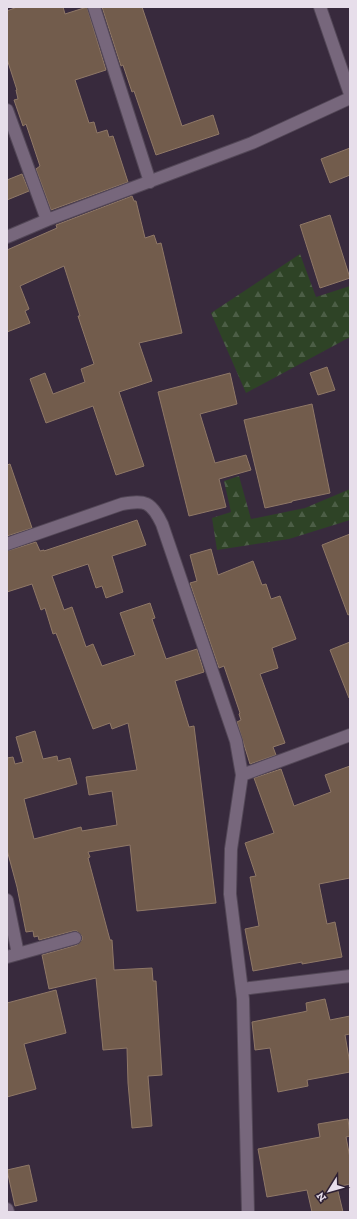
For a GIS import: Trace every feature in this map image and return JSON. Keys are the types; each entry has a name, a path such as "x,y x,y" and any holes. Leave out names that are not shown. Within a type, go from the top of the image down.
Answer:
{"street":[{"path":"94,7 150,182"},
{"path":"320,7 350,94"},
{"path":"7,237 47,220 252,143 350,98"},
{"path":"7,110 47,220"},
{"path":"7,544 122,504 139,501 156,510 162,524 236,741 242,775 231,849 230,894 243,999 248,1212"},
{"path":"242,775 350,734"},
{"path":"7,900 13,956 76,938"},
{"path":"242,989 350,976"}],"green space":[{"path":"300,254 316,297 350,286 350,337 246,393 211,313"},
{"path":"239,476 251,519 305,508 350,489 350,520 289,539 217,550 212,518 231,512 224,481"}],"building":[{"path":"17,7 63,7 65,14 87,7 106,70 75,80 89,123 94,122 97,133 107,130 109,137 113,136 128,182 51,210 36,169 40,166 26,124 23,126 14,100 18,99 17,90 7,59 7,11"},
{"path":"102,7 142,7 182,126 213,115 219,134 156,155 134,91 132,92 123,65 121,66"},
{"path":"350,148 350,175 330,183 321,159"},
{"path":"22,174 29,191 7,200 7,180"},
{"path":"132,196 134,201 136,201 145,238 154,235 157,244 161,243 182,333 139,343 152,381 119,392 144,466 116,475 93,406 46,423 30,379 45,373 53,394 85,382 81,369 94,364 78,316 80,316 64,266 20,286 29,309 25,311 30,323 7,332 7,250 57,228 56,225"},
{"path":"330,215 350,278 320,288 300,225"},
{"path":"327,367 335,390 318,395 310,373"},
{"path":"230,373 237,404 200,414 215,463 246,455 251,470 219,479 226,507 189,516 158,392"},
{"path":"312,404 330,493 265,508 244,420"},
{"path":"10,464 32,528 7,536 7,465"},
{"path":"137,520 146,545 112,556 123,592 106,598 102,586 96,588 88,564 52,576 64,610 72,607 86,647 93,644 102,666 135,655 120,613 150,603 155,618 152,619 166,659 197,649 204,672 175,681 189,727 194,726 216,903 137,911 130,845 88,852 90,857 88,858 110,940 112,940 114,970 152,968 153,981 156,981 162,1075 148,1076 152,1126 132,1128 127,1048 103,1050 96,978 49,989 42,955 77,945 82,940 82,936 77,931 73,931 39,940 38,936 34,937 33,931 26,932 17,887 7,850 7,758 13,757 15,764 23,762 16,737 35,731 43,759 57,756 58,761 70,758 77,784 24,799 34,839 81,827 82,831 117,825 112,791 89,795 86,777 137,770 128,723 112,729 110,723 93,729 56,633 53,634 45,608 41,610 32,584 7,592 7,551 36,542 40,551 44,551"},
{"path":"350,534 350,614 348,615 322,545"},
{"path":"211,549 218,575 253,561 262,585 266,584 271,599 280,596 296,639 272,648 278,668 260,674 285,743 273,747 276,755 250,764 237,722 241,720 240,713 224,666 219,668 190,583 197,581 190,555"},
{"path":"350,642 350,698 349,698 330,650"},
{"path":"350,766 350,878 319,884 327,924 335,922 342,957 302,964 302,962 253,971 245,929 259,926 250,877 256,876 245,843 274,833 254,778 281,769 294,806 331,792 325,775"},
{"path":"56,990 66,1033 24,1044 36,1089 7,1097 7,1003"},
{"path":"325,999 330,1020 350,1016 350,1034 345,1035 350,1072 307,1080 308,1086 278,1092 270,1048 255,1050 252,1022 307,1011 306,1003"},
{"path":"348,1119 350,1136 346,1137 350,1158 350,1184 337,1187 343,1212 312,1212 307,1190 267,1197 258,1149 320,1137 318,1124"},
{"path":"29,1165 37,1201 15,1206 7,1170"}]}
